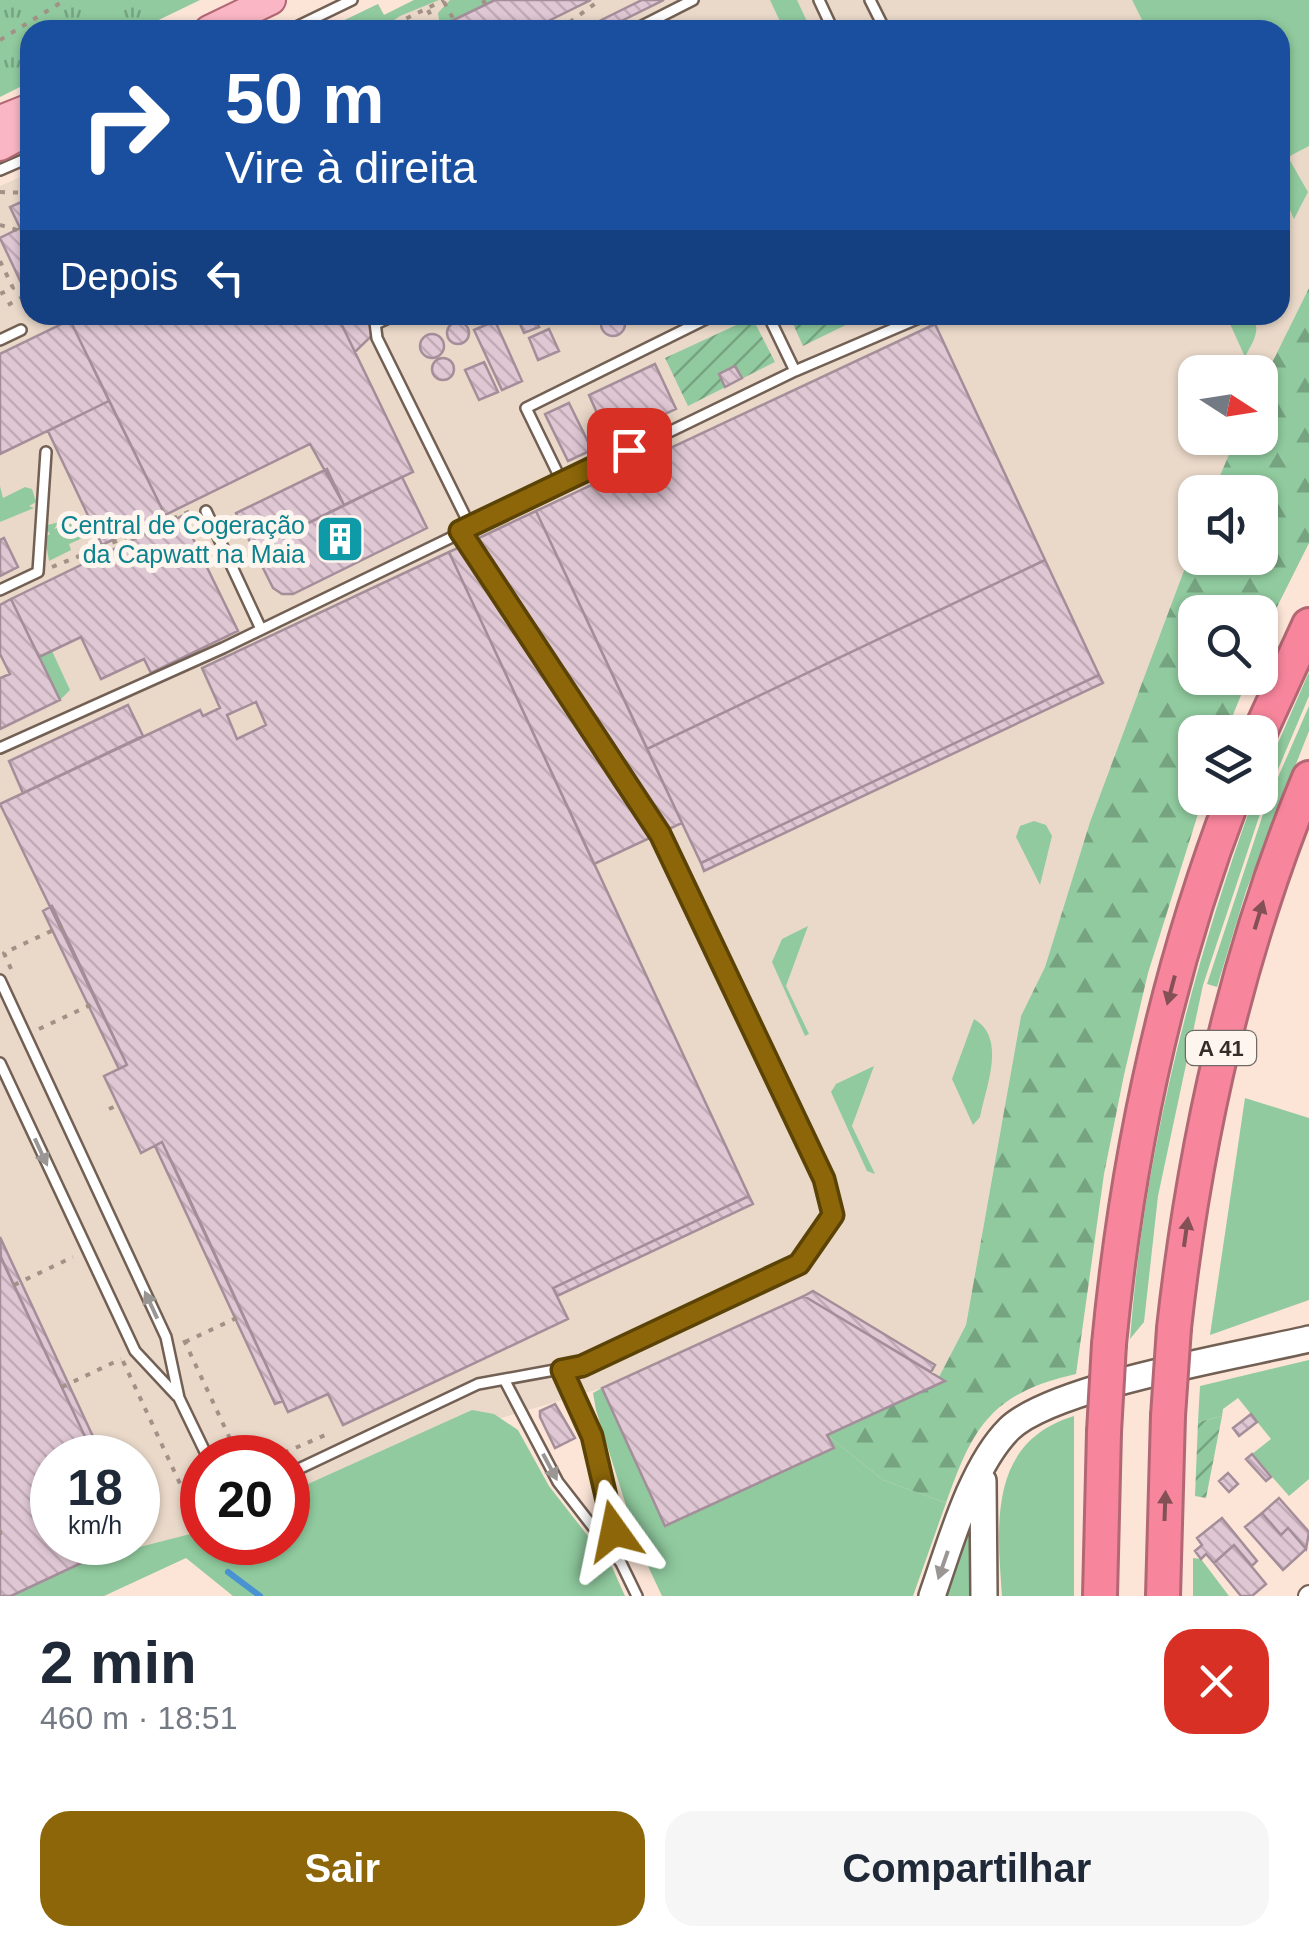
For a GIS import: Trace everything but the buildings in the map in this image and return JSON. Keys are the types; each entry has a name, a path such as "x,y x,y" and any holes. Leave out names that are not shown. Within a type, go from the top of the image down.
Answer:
{"highway":[{"path":"1268,715 1309,625"},
{"name":"A 41","path":"1164,1596 1168,1416 1190,1200 1218,1058 1262,906 1309,778"},
{"name":"A 41","path":"1100,1596 1109,1344 1126,1200 1160,1027 1197,901 1228,815"}],"main road":[{"path":"230,20 271,0"},
{"path":"932,1596 962,1511 1009,1430 1049,1403 1309,1339"},
{"path":"983,1471 980,1522 984,1596"}],"lane":[{"path":"311,20 352,0"},
{"path":"654,20 693,0"},
{"path":"376,325 377,338 470,526"},
{"path":"562,482 526,408 694,325"},
{"path":"773,325 796,370"},
{"path":"0,748 261,629 796,370 902,325"},
{"path":"0,340 21,330"},
{"path":"0,590 38,572 46,452"},
{"path":"206,510 261,629"},
{"path":"310,1464 478,1384 582,1366 799,1264 833,1215 824,1179 660,834 460,531"},
{"path":"0,980 166,1337 179,1398 197,1435"},
{"path":"0,1063 135,1351 179,1398"},
{"path":"562,1370 592,1436 621,1562 637,1596"},
{"path":"505,1380 558,1482 621,1562"}],"path":[{"path":"32,20 65,0"},
{"path":"404,20 444,0 454,20"},
{"path":"573,20 600,0"},
{"path":"427,9 433,20"},
{"path":"0,225 17,230"},
{"path":"0,261 13,288 0,294"},
{"path":"8,304 20,299"},
{"path":"38,572 104,549 180,512 206,510"},
{"path":"18,984 4,953 62,926"},
{"path":"40,1029 97,1002"},
{"path":"32,1014 46,1044"},
{"path":"110,1109 118,1105"},
{"path":"14,1286 74,1257"},
{"path":"185,1342 243,1315"},
{"path":"177,1325 228,1435"},
{"path":"62,1387 122,1358"},
{"path":"310,1442 330,1433"},
{"path":"0,1530 0,1542"}],"shaded area":[{"path":"414,0 1132,0 1142,20 345,20 378,4 384,15"},
{"path":"1309,146 1309,288 1276,355 1178,355 1178,455 1229,455 1220,475 1178,475 1178,575 1182,575 1090,822 1045,967 1021,1016 966,1325 939,1377 945,1381 828,1435 834,1448 665,1526 602,1388 498,1419 310,1503 310,1435 180,1435 180,1554 104,1596 0,1596 0,186 20,177 20,325 1290,325 1290,155"}],"green space":[{"path":"0,0 200,0 159,20 20,20 20,87 0,97"},
{"path":"414,0 439,0 394,20 345,20 378,4 384,15"},
{"path":"450,0 495,0 454,20 439,20 438,13"},
{"path":"770,0 797,0 806,20 779,20"},
{"path":"1132,0 1309,0 1309,146 1290,156 1290,20 1142,20"},
{"path":"1290,160 1308,192 1294,219 1290,210"},
{"path":"1309,288 1309,543 1278,605 1278,595 1178,595 1178,695 1241,695 1233,715 1178,715 1178,815 1198,815 1148,973 1124,1075 1104,1174 1076,1374 1024,1391 990,1417 966,1453 946,1503 883,1480 827,1435 944,1381 939,1377 966,1325 1021,1016 1045,967 1090,822 1182,575 1278,575 1278,475 1220,475 1229,455 1278,455 1276,355"},
{"path":"736,325 756,325 775,362 688,406 665,358"},
{"path":"794,325 846,325 803,346"},
{"path":"1231,325 1256,325 1255,336 1244,355"},
{"path":"0,486 3,498 25,487 32,489 36,502 29,506 34,508 0,522"},
{"path":"59,522 54,529 76,522 79,534 85,537 69,544 71,550 49,561 45,537 50,534 44,526"},
{"path":"52,651 70,690 60,700 39,657"},
{"path":"1309,672 1309,696 1278,769 1278,743"},
{"path":"1309,706 1309,731 1278,810 1278,777"},
{"path":"1248,815 1260,815 1203,985 1158,1196 1144,1322 1130,1339 1158,1134 1190,1000"},
{"path":"1263,815 1276,815 1246,891 1217,987 1207,984"},
{"path":"1034,821 1046,825 1052,836 1040,885 1016,837 1020,826"},
{"path":"808,926 786,986 809,1034 805,1036 772,962 782,939"},
{"path":"974,1019 990,1038 992,1064 980,1117 973,1125 952,1079"},
{"path":"874,1066 852,1126 875,1174 867,1171 831,1092 836,1084"},
{"path":"1245,1098 1309,1118 1309,1300 1210,1335"},
{"path":"1309,1360 1309,1479 1289,1496 1252,1454 1271,1439 1238,1398 1223,1409 1222,1416 1198,1422 1200,1386"},
{"path":"602,1388 666,1526 833,1449 827,1435 883,1480 946,1503 913,1596 662,1596 639,1547 596,1410 593,1393"},
{"path":"472,1410 494,1414 518,1430 549,1486 612,1567 625,1596 233,1596 195,1565 310,1565 310,1483"},
{"path":"1074,1416 1074,1596 1002,1596 1000,1515 1012,1466 1026,1445 1046,1428"},
{"path":"1222,1416 1206,1498 1195,1496 1198,1422"},
{"path":"970,1524 975,1596 943,1596"},
{"path":"180,1537 180,1561 104,1596 11,1596 78,1565 160,1565 160,1542"},
{"path":"1193,1558 1201,1559 1229,1596 1193,1596"}],"waterway":[{"path":"228,1572 260,1596"}],"place":[{"name":"Central de Cogeração da Capwatt na Maia","path":"340,539"}],"route":[{"path":"614,1531 592,1436 562,1370 582,1366 799,1264 833,1215 824,1179 660,834 468,549 460,531 629,450"}]}
